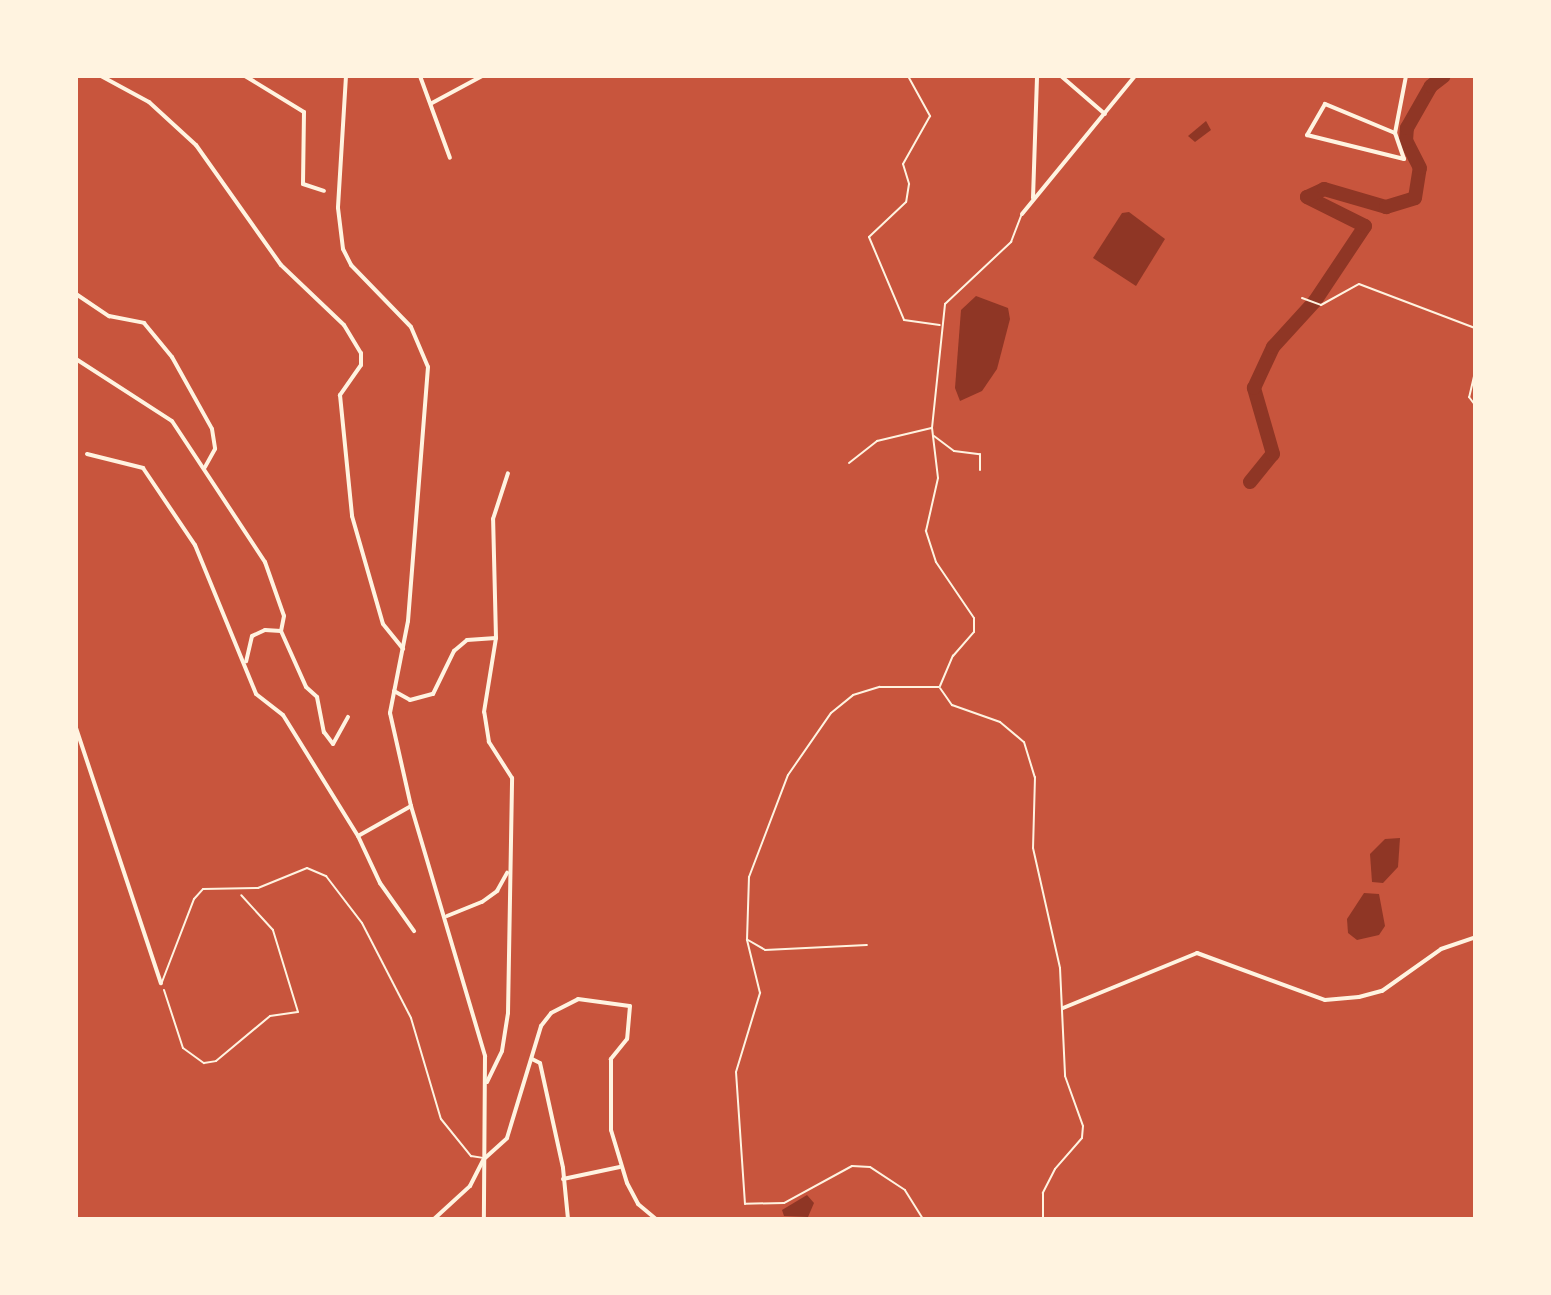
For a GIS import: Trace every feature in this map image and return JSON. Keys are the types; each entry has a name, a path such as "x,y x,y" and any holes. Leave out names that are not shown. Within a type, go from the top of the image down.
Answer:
{"street":[{"path":"101,76 149,102 196,145 281,265 344,325 361,353 361,365 340,395 352,516 383,624 403,649"},
{"path":"245,76 304,112 303,184 324,191"},
{"path":"258,85 263,76"},
{"path":"346,76 338,208 343,249 351,265 411,327 428,367 403,649 390,713 411,806 447,916 485,1056 484,1219"},
{"path":"420,76 450,158"},
{"path":"432,103 482,76"},
{"path":"1033,201 1037,76"},
{"path":"1061,76 1105,114"},
{"path":"1022,214 1135,76"},
{"path":"1395,133 1325,104 1307,135 1404,159 1395,133 1406,76"},
{"path":"76,294 109,316 144,323 172,357 212,429 215,449 205,467"},
{"path":"76,359 172,421 265,562 284,616 281,631 306,687 317,697 324,732 333,744 348,717"},
{"path":"87,454 143,468 195,545 235,650 246,664 256,694 283,715 358,836 380,883 414,931"},
{"path":"486,1084 502,1051 508,1013 508,871 512,778 506,762 489,742 484,712 496,638 493,519 508,473"},
{"path":"246,664 252,636 281,631"},
{"path":"394,691 410,700 433,694 454,651 467,640 496,638"},
{"path":"76,728 161,983"},
{"path":"358,836 411,806"},
{"path":"447,916 497,891 508,871"},
{"path":"1063,1008 1197,953 1325,1000 1359,997 1382,991 1441,949 1475,937"},
{"path":"434,1219 470,1186 484,1159 507,1138 541,1026 563,1006 587,999 630,1006 627,1039 611,1059 611,1130 621,1167 638,1204 656,1219"},
{"path":"532,1059 540,1063 568,1219"},
{"path":"563,1179 621,1167"}],"lane":[{"path":"908,76 930,116 903,164 909,184 906,202 869,237 904,320 942,325"},
{"path":"939,687 953,656 974,632 974,618 936,562 926,531 938,478 932,428 945,304 1011,242 1022,214"},
{"path":"1302,298 1321,305 1359,284 1475,328"},
{"path":"1475,372 1469,397 1475,405"},
{"path":"849,463 877,441 932,428"},
{"path":"933,435 954,451 980,454 980,470"},
{"path":"923,1219 905,1190 870,1167 852,1166 784,1203 745,1204 736,1072 760,993 747,940 749,877 761,837 788,775 831,713 866,689 939,687"},
{"path":"939,687 952,705 1000,722 1024,742 1035,777 1033,848 1060,968 1065,1076 1082,1138 1055,1169 1043,1193 1043,1219"},
{"path":"161,983 169,976 194,899 203,889 225,885 240,890 307,868 326,876 362,923 411,1018 441,1119 471,1156 484,1159"},
{"path":"747,940 765,950 867,945"}],"path":[{"path":"161,983 183,1048 204,1063 216,1061 270,1016 298,1012 273,930 241,898 240,890"}],"shaded area":[{"path":"1206,121 1211,130 1195,142 1188,136"},
{"path":"1129,212 1165,239 1136,286 1093,258 1122,213"},
{"path":"976,296 1008,308 1010,319 997,369 982,391 960,401 955,388 961,310"},
{"path":"1400,838 1398,867 1383,883 1372,882 1370,854 1385,839"},
{"path":"1364,893 1379,894 1385,926 1379,935 1357,940 1348,933 1347,919"},
{"path":"807,1195 814,1203 808,1217 784,1216 782,1210"}],"waterway":[{"path":"1250,482 1273,454 1254,388 1273,347 1315,301 1365,226 1307,197 1324,189 1386,207 1415,198 1420,168 1406,141 1407,128 1431,86 1444,76"}]}
